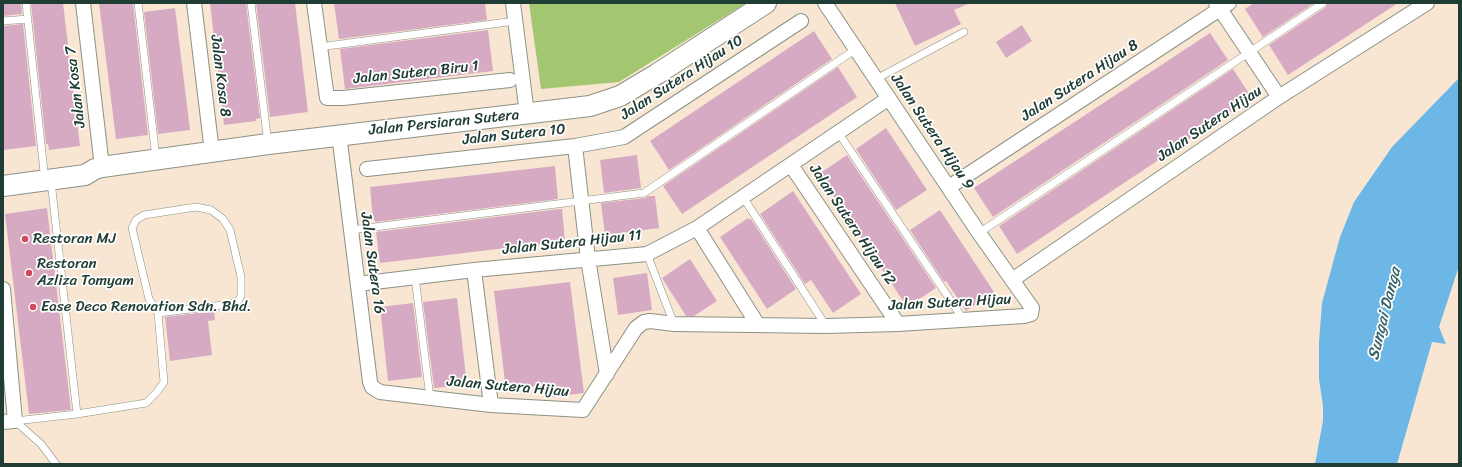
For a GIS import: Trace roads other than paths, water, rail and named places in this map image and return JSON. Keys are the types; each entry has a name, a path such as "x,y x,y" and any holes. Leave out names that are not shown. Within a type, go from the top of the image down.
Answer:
{"street":[{"name":"Jalan Kosa 7","path":"83,3 99,168"},
{"name":"Jalan Kosa 8","path":"194,3 212,152"},
{"path":"314,3 319,47"},
{"path":"513,3 527,114"},
{"name":"Jalan Persiaran Sutera","path":"3,186 85,166 99,168 339,134 590,106 620,96 657,74 766,3"},
{"name":"Jalan Sutera Hijau 9","path":"825,3 1012,280"},
{"name":"Jalan Sutera Hijau","path":"380,392 491,405 583,410 640,324 650,321 674,324 826,326 898,324 1024,316 1031,314 1032,308 1012,280 1279,97 1427,3"},
{"path":"1222,5 1249,52 1279,97"},
{"name":"Jalan Sutera Hijau 8","path":"949,186 1222,5"},
{"name":"Jalan Sutera Hijau 10","path":"575,146 624,136 801,20"},
{"name":"Jalan Sutera Biru 1","path":"319,47 327,98 343,98 510,80"},
{"name":"Jalan Sutera Hijau 11","path":"358,284 474,270 647,254 697,228 889,98"},
{"name":"Jalan Sutera 16","path":"339,134 370,382 372,387 380,392"},
{"name":"Jalan Sutera 10","path":"367,169 575,146 588,259 607,374"},
{"name":"Jalan Sutera Hijau 12","path":"791,165 898,324"},
{"name":"Jalan Persiaran Sutera","path":"3,176 47,175"},
{"path":"697,228 758,325"},
{"path":"474,270 491,405"},
{"path":"3,289 9,422"}],"lane":[{"path":"26,3 78,414"},
{"path":"138,3 156,160"},
{"path":"251,3 268,144"},
{"path":"979,232 1323,3"},
{"path":"3,21 28,19"},
{"path":"319,47 515,21"},
{"path":"876,79 964,32"},
{"path":"351,230 644,193 856,49"},
{"path":"838,132 963,319"},
{"path":"743,197 826,326"},
{"path":"9,422 78,414 146,403 157,392 164,382 158,313 149,299 132,228 136,220 144,214 196,207 211,210 223,219 230,230 241,277 241,296 238,301 232,304 158,313"},
{"path":"647,254 674,324"},
{"path":"415,277 430,398"},
{"path":"9,422 41,444 56,464"}],"water":[{"name":"Sungai Danga","path":"1459,78 1459,266 1439,327 1446,344 1432,342 1397,464 1315,464 1323,421 1323,406 1319,379 1319,342 1322,303 1340,237 1354,202 1392,147"}],"place":[{"name":"Restoran MJ","path":"25,239"},
{"name":"Restoran Azliza Tomyam","path":"29,273"},
{"name":"Ease Deco Renovation Sdn. Bhd.","path":"33,307"}]}
